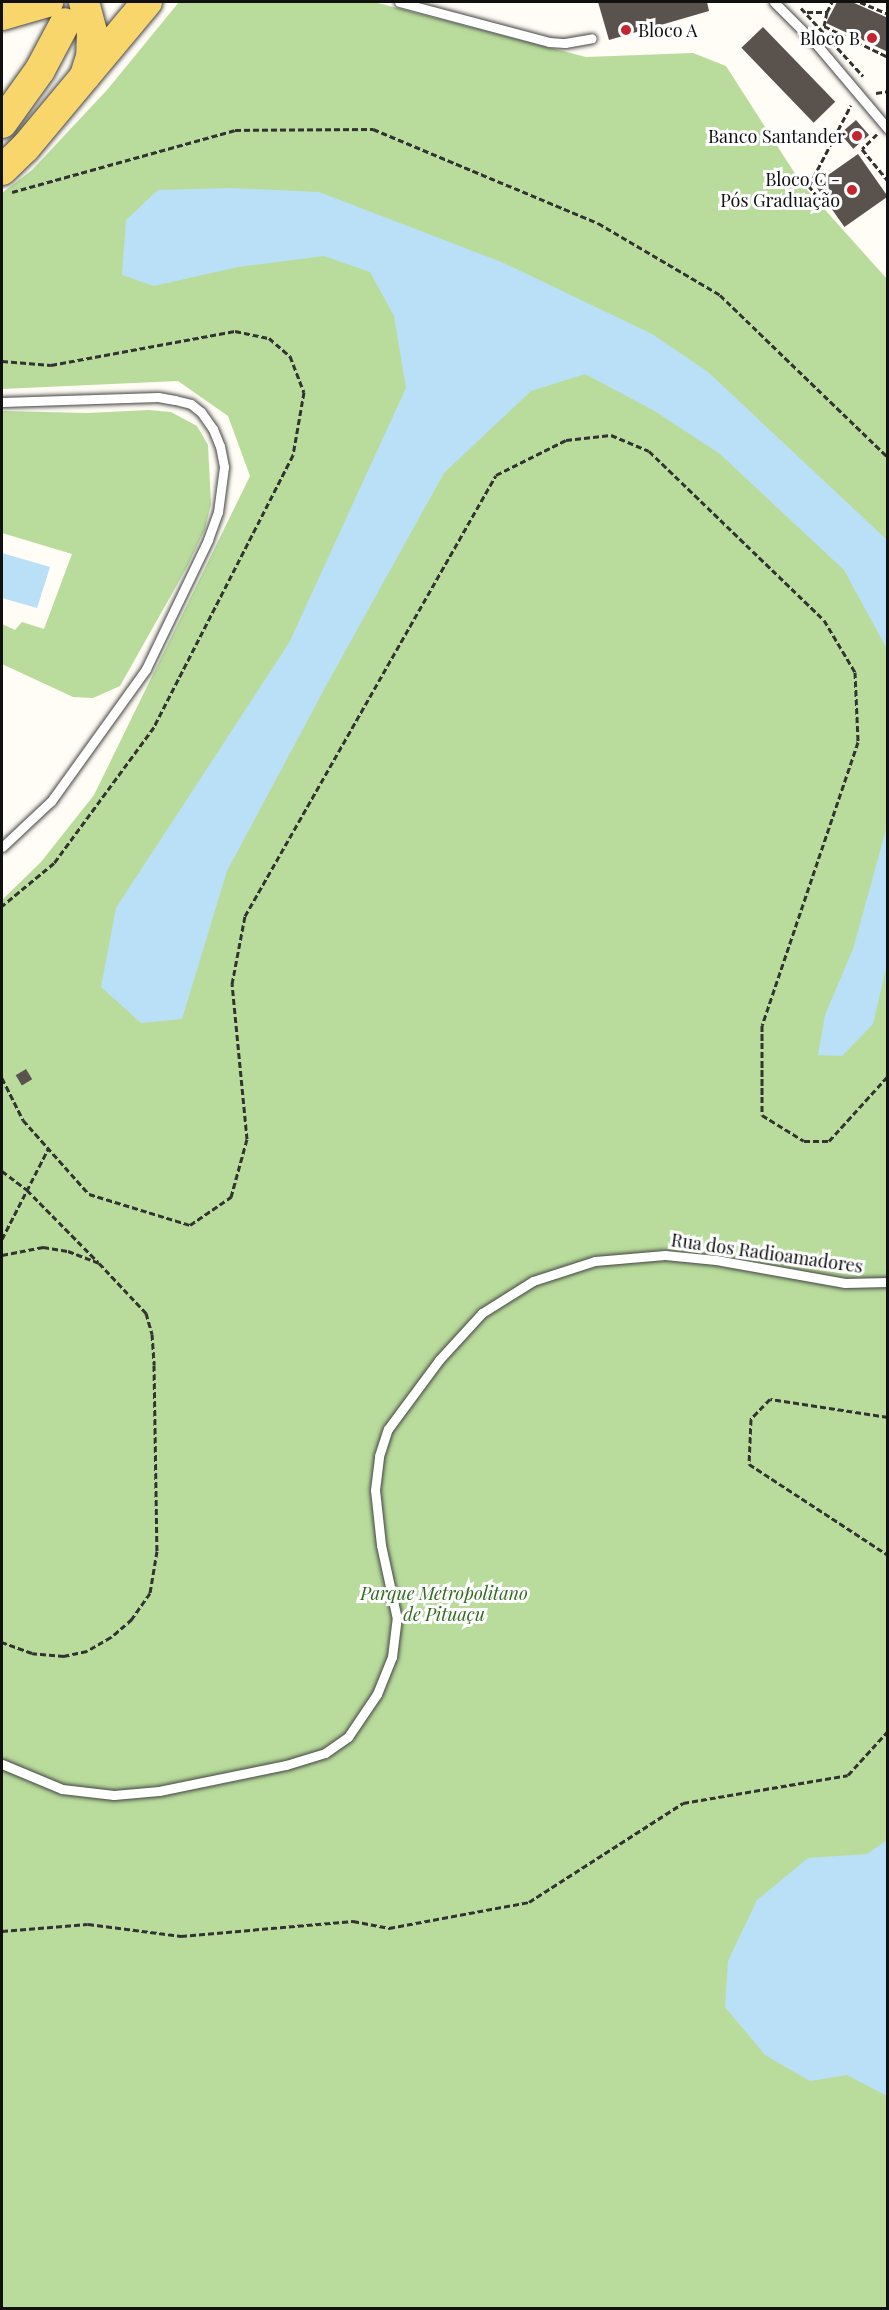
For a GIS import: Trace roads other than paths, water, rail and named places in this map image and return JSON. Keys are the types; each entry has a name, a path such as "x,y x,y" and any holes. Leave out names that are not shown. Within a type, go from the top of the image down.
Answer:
{"main road":[{"path":"2,9 12,2"},
{"path":"2,170 84,79 147,2"},
{"path":"2,15 65,9 92,32 91,57 84,79"},
{"path":"2,123 40,70 65,9"}],"lane":[{"path":"399,2 549,42 565,43 592,38"},
{"path":"774,2 817,45 888,129"},
{"path":"2,402 158,397 191,404 201,412 213,429 220,446 224,467 218,512 208,540 146,669 51,801 2,847"},
{"name":"Rua dos Radioamadores","path":"2,1764 62,1789 114,1795 159,1791 286,1765 325,1753 348,1737 377,1694 392,1657 397,1619 381,1545 375,1490 379,1456 388,1429 439,1360 482,1313 533,1281 596,1261 665,1255 716,1260 845,1283 888,1282"}],"water":[{"path":"230,188 319,192 504,263 652,334 708,372 887,540 887,649 844,570 720,454 653,410 585,374 531,391 444,473 227,871 182,1019 141,1023 101,987 116,908 289,643 406,388 394,316 370,272 324,256 238,267 154,286 122,275 126,220 158,190"},
{"path":"2,553 50,567 37,608 2,598"},
{"path":"887,826 887,964 873,1024 842,1056 818,1055 825,1015 853,949"},
{"path":"887,1840 887,2096 847,2075 810,2081 765,2055 725,2007 728,1961 757,1900 808,1858 867,1854"}],"place":[{"name":"Bloco A","path":"626,30"},
{"name":"Bloco B","path":"872,38"},
{"name":"Banco Santander","path":"857,136"},
{"name":"Bloco C - Pós Graduação","path":"852,190"}],"park label":[{"name":"Parque Metropolitano de Pituaçu","path":"444,1604"}]}
